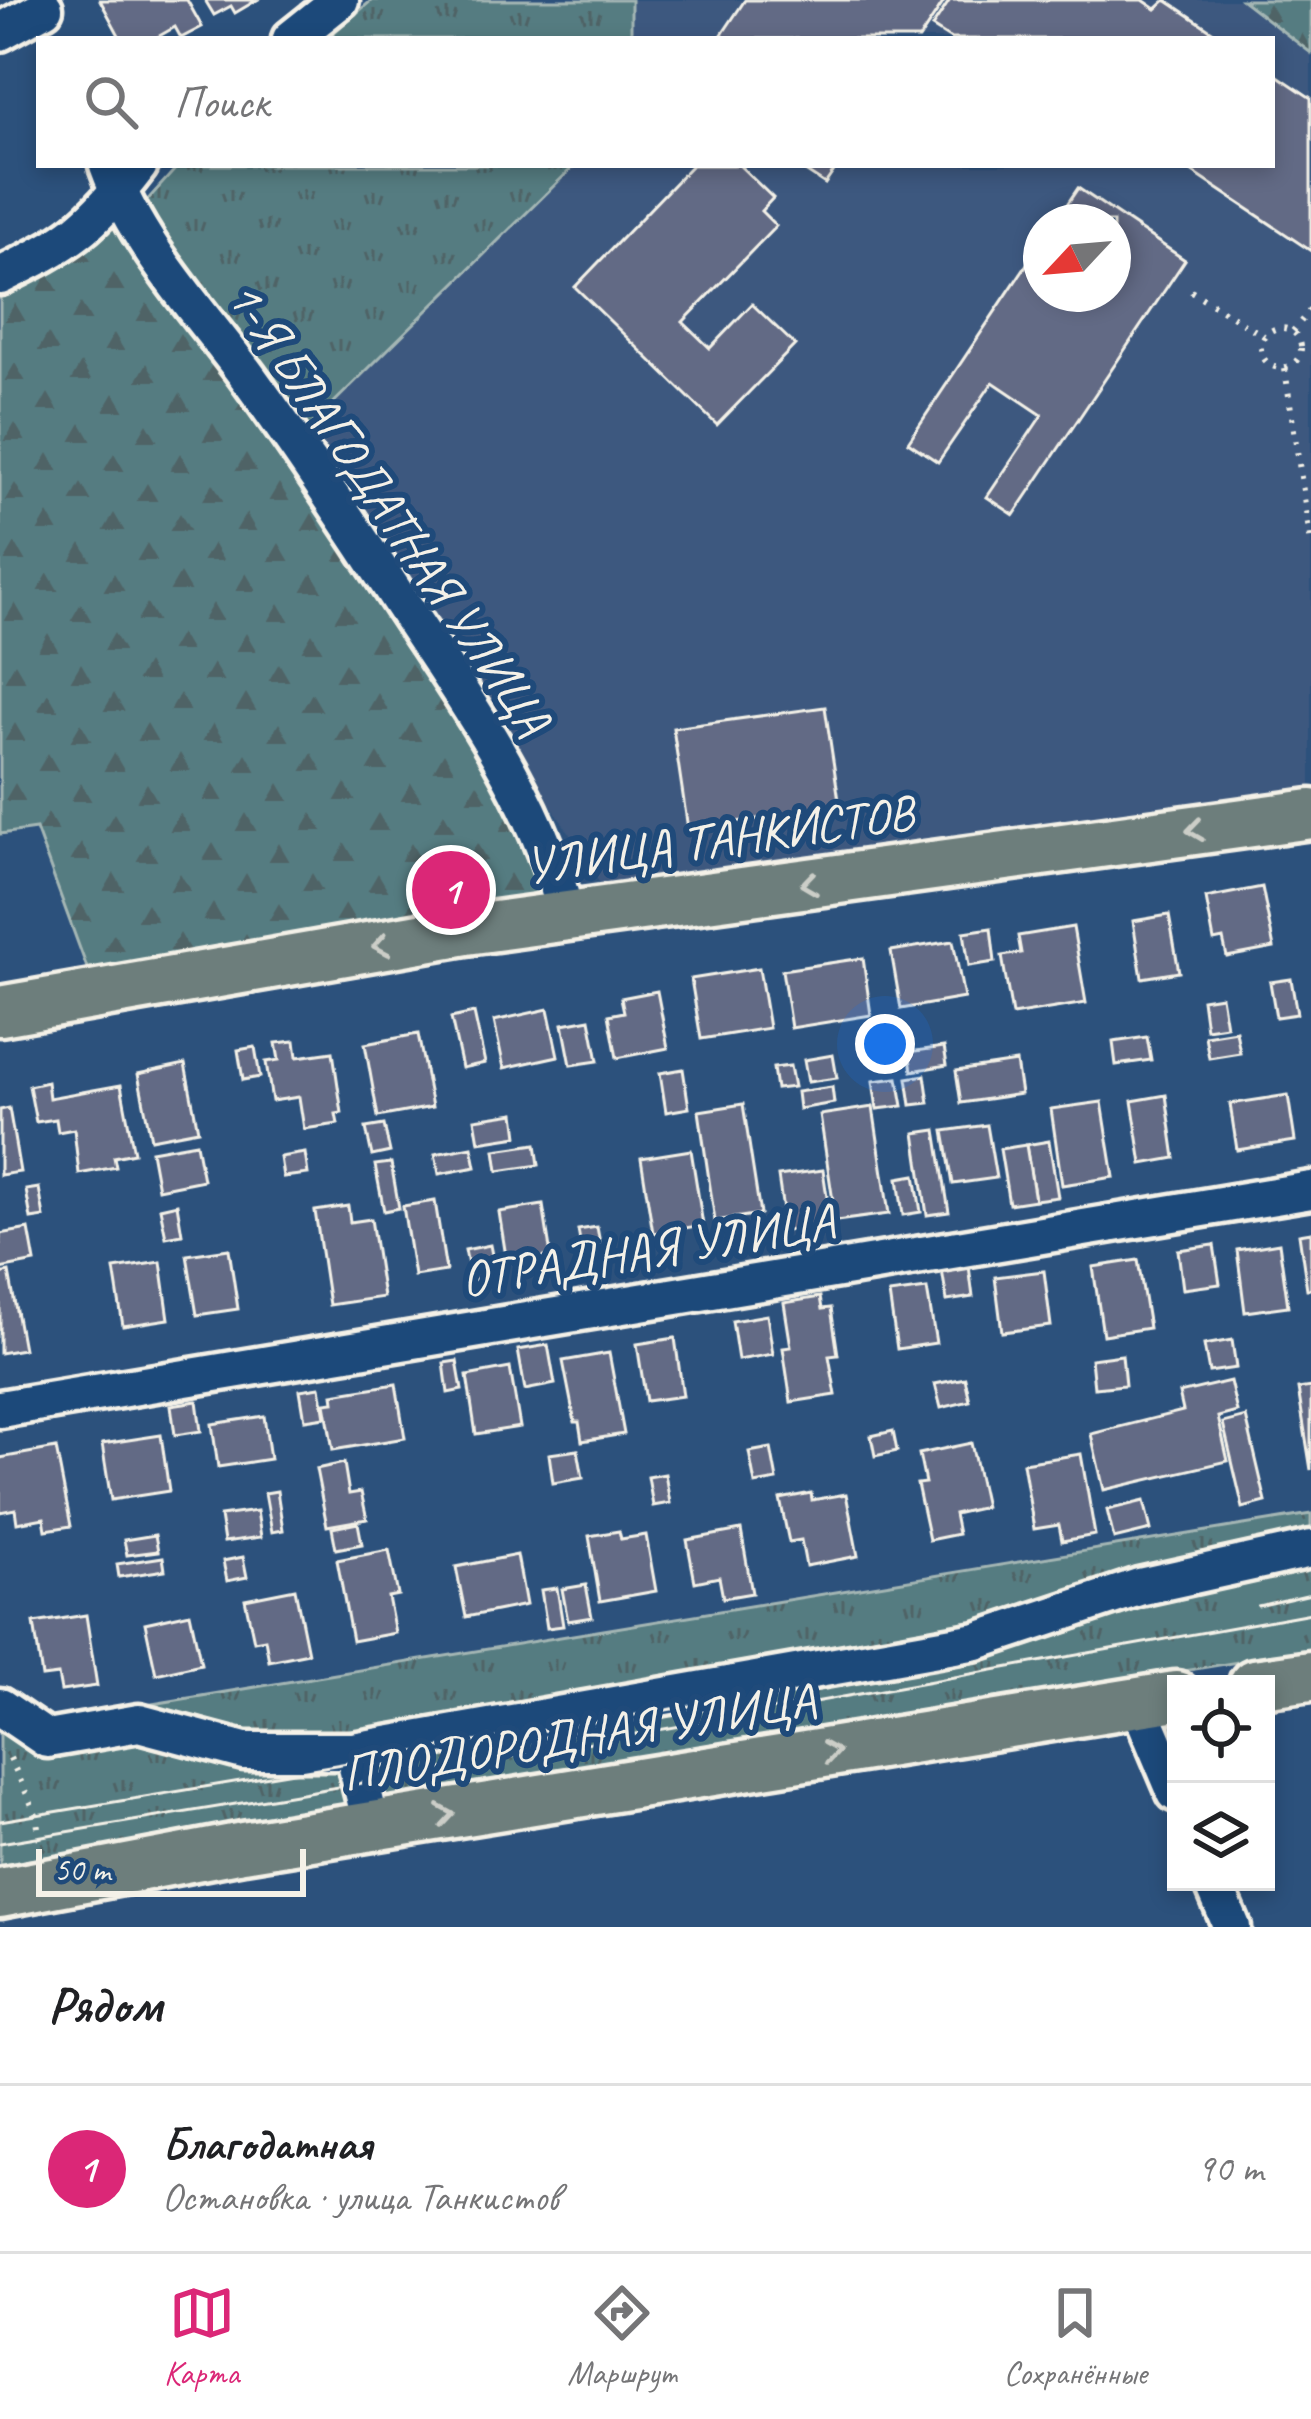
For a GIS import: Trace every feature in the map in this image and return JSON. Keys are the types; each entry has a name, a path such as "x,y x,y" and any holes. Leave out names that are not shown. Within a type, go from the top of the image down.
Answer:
{"main road":[{"name":"УЛИЦА ТАНКИСТОВ","path":"0,1011 466,930 1311,814"},
{"path":"1275,1681 1311,1676"},
{"name":"ПЛОДОРОДНАЯ УЛИЦА","path":"0,1893 1157,1699"}],"street":[{"path":"296,36 340,0"},
{"path":"0,32 47,16"},
{"path":"0,276 61,246 96,219 122,174"},
{"name":"1-Я БЛАГОДАТНАЯ УЛИЦА","path":"122,174 142,236 291,436 508,772 558,880 566,917"},
{"name":"ОТРАДНАЯ УЛИЦА","path":"0,1408 1311,1190"},
{"path":"0,1707 47,1739 139,1723 244,1751 352,1750 976,1641 1139,1587 1311,1549"},
{"path":"1157,1699 1174,1783"},
{"path":"352,1750 372,1827"},
{"path":"1217,1891 1232,1927"}],"path":[{"path":"1191,291 1264,336"},
{"path":"1293,331 1311,309"},
{"path":"1277,327 1293,331 1303,344 1299,360 1285,369 1269,366 1260,352 1264,336 1277,327"},
{"path":"1285,369 1311,545"},
{"path":"9,1757 36,1814 48,1886"}],"shaded area":[{"path":"631,0 1242,0 1311,53 1311,800 602,889 307,429 572,168 1275,168 1275,36 631,36"}],"green space":[{"path":"372,0 631,0 631,36 330,36"},
{"path":"1242,0 1311,0 1311,53"},
{"path":"176,168 572,168 307,429 142,206"},
{"path":"114,227 282,444 490,765 538,869 535,899 90,976 36,829 0,834 0,297 69,261"},
{"path":"1311,1514 1311,1650 0,1865 0,1729"}],"building":[{"path":"100,0 187,0 202,27 185,36 175,27 159,36 119,36"},
{"path":"205,0 257,0 235,13 231,6 214,15"},
{"path":"745,0 945,0 921,36 721,36"},
{"path":"950,0 1143,0 1156,9 1166,0 1220,36 946,36 932,27"},
{"path":"1275,74 1311,98 1311,251 1186,168 1275,168"},
{"path":"689,168 742,168 773,198 761,211 776,226 683,322 710,348 752,304 795,345 717,425 575,287"},
{"path":"801,168 836,168 825,184"},
{"path":"1078,188 1102,204 1067,204"},
{"path":"1131,224 1185,260 1014,515 987,497 1042,415 993,382 938,462 908,442 1023,270 1023,312 1131,312"},
{"path":"825,707 840,807 688,829 673,728"},
{"path":"1262,887 1274,948 1227,957 1223,939 1214,941 1206,898"},
{"path":"1169,915 1179,972 1142,978 1133,921"},
{"path":"1073,927 1086,1003 1012,1015 1002,956 1021,953 1018,936"},
{"path":"991,928 995,962 969,966 964,932"},
{"path":"953,941 964,998 901,1009 891,951"},
{"path":"863,958 871,1015 791,1028 782,970"},
{"path":"759,968 769,1028 701,1039 691,979"},
{"path":"1291,979 1297,1014 1276,1017 1270,982"},
{"path":"657,991 668,1048 617,1058 609,1015 624,1012 621,998"},
{"path":"1221,996 1226,1026 1206,1029 1202,999"},
{"path":"548,1009 558,1056 504,1068 494,1021"},
{"path":"474,1013 485,1063 462,1068 451,1018"},
{"path":"590,1019 598,1061 571,1065 563,1024"},
{"path":"1236,1031 1240,1053 1209,1058 1205,1036"},
{"path":"418,1034 432,1107 378,1117 365,1044"},
{"path":"1147,1037 1151,1060 1116,1065 1113,1042"},
{"path":"295,1041 297,1057 333,1052 342,1113 336,1114 338,1124 304,1129 299,1097 272,1101 266,1062 279,1060 276,1043"},
{"path":"255,1047 260,1077 243,1080 238,1050"},
{"path":"944,1047 947,1065 912,1071 909,1052"},
{"path":"833,1055 837,1078 808,1082 804,1060"},
{"path":"1016,1062 1021,1094 961,1103 956,1071"},
{"path":"185,1064 198,1130 151,1139 138,1074"},
{"path":"790,1066 794,1087 776,1089 773,1068"},
{"path":"683,1069 689,1108 666,1112 660,1073"},
{"path":"925,1075 929,1103 911,1105 907,1078"},
{"path":"898,1078 903,1106 877,1109 873,1081"},
{"path":"47,1082 49,1098 121,1085 134,1153 114,1157 116,1167 79,1174 74,1129 58,1132 56,1119 36,1122 29,1086"},
{"path":"832,1087 834,1103 799,1109 797,1092"},
{"path":"1166,1095 1175,1158 1142,1164 1132,1101"},
{"path":"1288,1095 1295,1141 1237,1150 1230,1104"},
{"path":"1102,1102 1114,1177 1062,1185 1051,1109"},
{"path":"743,1104 760,1214 715,1221 699,1111"},
{"path":"873,1107 889,1214 836,1221 820,1115"},
{"path":"9,1108 20,1172 0,1175 0,1110"},
{"path":"515,1113 518,1136 479,1142 475,1119"},
{"path":"384,1125 390,1152 372,1156 366,1128"},
{"path":"987,1125 996,1178 953,1184 944,1131"},
{"path":"936,1130 949,1212 927,1215 915,1133"},
{"path":"1049,1141 1058,1197 1035,1200 1026,1145"},
{"path":"196,1143 203,1180 158,1189 151,1151"},
{"path":"536,1144 539,1165 498,1171 495,1150"},
{"path":"1026,1145 1035,1200 1009,1204 1000,1149"},
{"path":"472,1147 476,1167 439,1174 435,1154"},
{"path":"691,1150 703,1225 653,1233 641,1158"},
{"path":"305,1153 308,1174 283,1177 280,1157"},
{"path":"391,1163 399,1208 384,1211 375,1165"},
{"path":"823,1170 831,1224 786,1231 778,1176"},
{"path":"915,1175 921,1212 903,1215 898,1178"},
{"path":"39,1188 44,1217 31,1219 26,1190"},
{"path":"435,1201 446,1271 414,1276 403,1206"},
{"path":"177,1204 182,1234 166,1237 160,1208"},
{"path":"543,1205 551,1256 507,1263 499,1212"},
{"path":"348,1206 350,1222 371,1219 383,1297 329,1305 315,1211"},
{"path":"597,1227 603,1260 584,1264 578,1230"},
{"path":"29,1229 35,1262 0,1269 0,1234"},
{"path":"1311,1232 1311,1289 1307,1289 1299,1234"},
{"path":"1279,1243 1288,1306 1245,1312 1237,1250"},
{"path":"490,1245 496,1275 471,1280 465,1250"},
{"path":"1214,1245 1220,1284 1183,1289 1178,1250"},
{"path":"229,1249 238,1309 197,1315 187,1255"},
{"path":"1138,1260 1149,1328 1103,1335 1093,1267"},
{"path":"161,1262 169,1319 123,1326 114,1269"},
{"path":"969,1266 973,1297 947,1301 942,1270"},
{"path":"1044,1271 1051,1326 1002,1332 995,1277"},
{"path":"9,1272 23,1349 0,1353 0,1274"},
{"path":"927,1289 936,1343 897,1349 889,1294"},
{"path":"820,1297 822,1309 831,1308 838,1355 829,1356 836,1395 791,1402 783,1348 791,1347 784,1303"},
{"path":"767,1315 773,1354 738,1360 732,1321"},
{"path":"675,1338 683,1396 646,1401 637,1344"},
{"path":"1232,1340 1236,1368 1209,1372 1204,1345"},
{"path":"548,1345 555,1384 525,1390 518,1350"},
{"path":"609,1353 624,1434 582,1441 563,1361"},
{"path":"1122,1355 1125,1385 1094,1388 1091,1359"},
{"path":"457,1361 462,1390 448,1393 444,1363"},
{"path":"510,1368 520,1427 476,1434 467,1376"},
{"path":"965,1378 970,1401 941,1408 935,1384"},
{"path":"1230,1381 1237,1412 1218,1417 1228,1461 1104,1490 1091,1434 1183,1411 1179,1393"},
{"path":"396,1384 405,1438 333,1450 325,1403 334,1402 333,1394"},
{"path":"320,1387 325,1417 305,1420 300,1390"},
{"path":"1311,1387 1311,1470 1298,1389"},
{"path":"197,1401 201,1431 175,1435 171,1405"},
{"path":"264,1416 270,1459 218,1467 212,1424"},
{"path":"1246,1417 1266,1502 1243,1508 1223,1423"},
{"path":"893,1431 897,1451 875,1456 871,1436"},
{"path":"161,1435 169,1491 111,1500 102,1444"},
{"path":"971,1443 985,1507 954,1514 958,1534 929,1540 917,1484 925,1483 919,1454"},
{"path":"56,1448 71,1526 46,1530 44,1518 17,1523 15,1509 0,1512 0,1458"},
{"path":"771,1448 777,1480 755,1484 749,1452"},
{"path":"578,1450 583,1478 553,1483 549,1454"},
{"path":"1081,1454 1095,1535 1062,1541 1059,1525 1034,1529 1023,1463"},
{"path":"344,1463 349,1494 361,1492 367,1519 327,1526 316,1469"},
{"path":"665,1474 670,1503 653,1506 648,1477"},
{"path":"277,1491 283,1530 272,1532 265,1493"},
{"path":"811,1493 812,1500 846,1494 858,1556 806,1566 801,1540 789,1542 780,1499"},
{"path":"1144,1501 1151,1530 1114,1539 1107,1510"},
{"path":"257,1511 261,1537 224,1542 220,1516"},
{"path":"358,1523 362,1544 336,1549 332,1528"},
{"path":"741,1530 752,1593 723,1598 719,1577 695,1582 687,1540"},
{"path":"619,1531 621,1539 646,1535 656,1591 600,1601 589,1536"},
{"path":"155,1535 158,1551 127,1555 124,1540"},
{"path":"389,1550 398,1595 388,1597 395,1633 352,1641 337,1560"},
{"path":"517,1555 526,1605 466,1617 456,1567"},
{"path":"163,1557 165,1570 119,1577 117,1564"},
{"path":"243,1557 247,1577 227,1581 223,1561"},
{"path":"586,1585 592,1617 568,1621 562,1589"},
{"path":"557,1588 563,1626 547,1628 541,1590"},
{"path":"295,1589 308,1653 269,1661 265,1639 254,1641 245,1599"},
{"path":"190,1613 201,1664 156,1674 145,1623"},
{"path":"86,1615 97,1686 61,1691 58,1675 42,1677 34,1623"}],"tram line":[{"path":"1258,1606 1311,1594"},
{"path":"0,1843 1311,1613"},
{"path":"0,1821 738,1698"}],"place":[{"name":"Благодатная","path":"451,890"}]}
